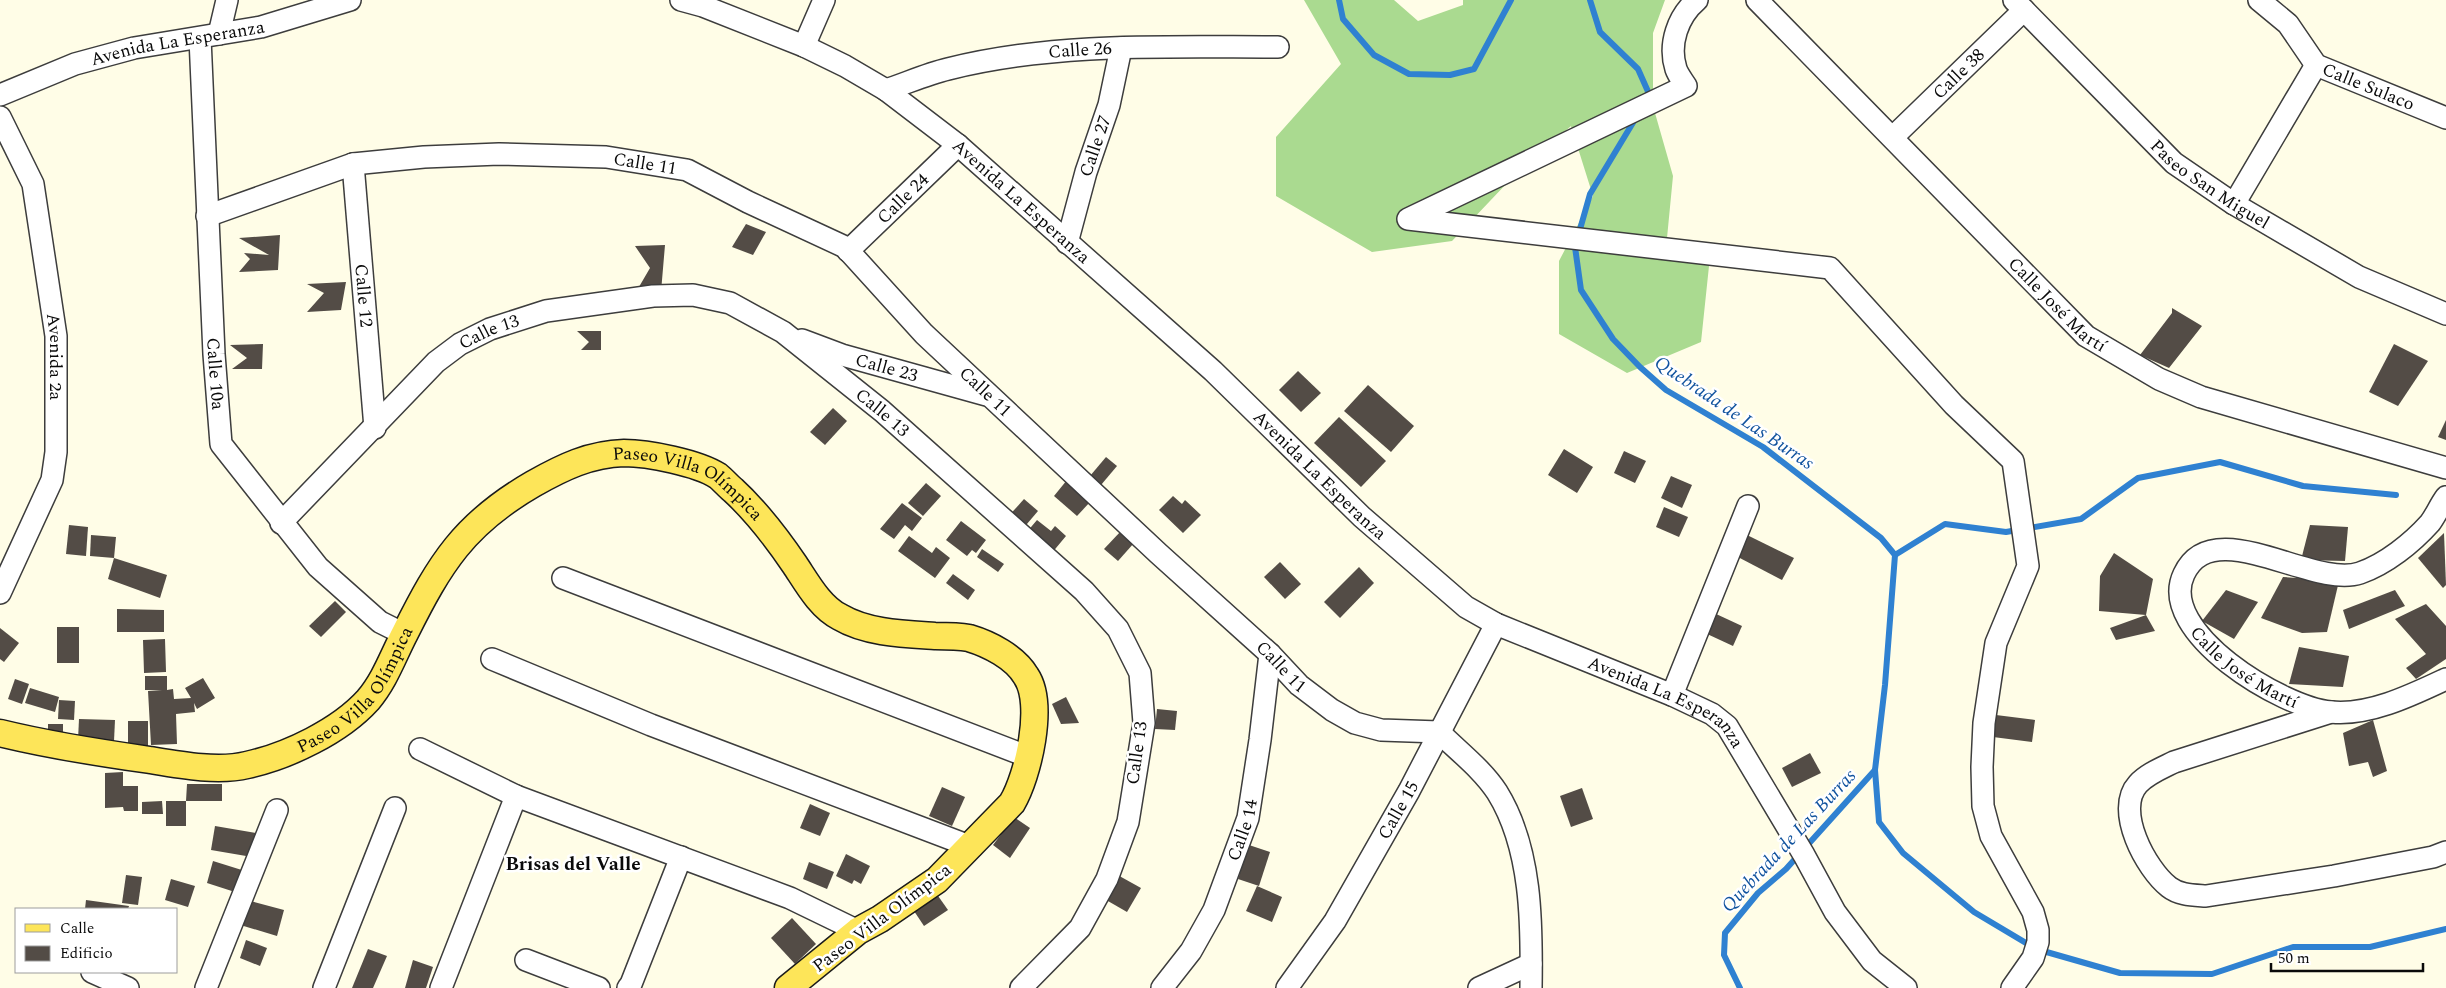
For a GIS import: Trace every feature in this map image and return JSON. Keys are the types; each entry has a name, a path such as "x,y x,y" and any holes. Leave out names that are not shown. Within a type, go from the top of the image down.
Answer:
{"main road":[{"name":"Paseo Villa Olímpica","path":"0,733 105,754 192,766 244,766 299,748 346,719 366,701 384,679 404,634 446,558 468,532 504,501 565,465 593,457 626,453 676,460 718,476 755,510 817,598 838,617 874,630 966,637 987,644 1006,656 1026,675 1030,685 1033,736 1030,757 1020,790 1012,803 972,847 938,880 880,919 858,931 788,988"}],"street":[{"name":"Calle 10a","path":"227,0 209,36 207,216 219,436 225,451 318,568 380,622 404,634"},
{"name":"Avenida La Esperanza","path":"2,92 75,64 134,48 261,27 350,0"},
{"name":"Avenida La Esperanza","path":"681,0 703,6 804,46 886,90 958,145 1213,371 1362,518 1466,607 1496,624 1672,695 1712,714 1727,726 1804,855 1835,912 1872,962 1906,988"},
{"path":"804,46 824,0"},
{"path":"1697,0 1678,23 1673,42 1676,69 1686,86 1408,219 1830,268 1954,405 2013,461 2028,566 1996,644 1984,723 1982,796 1991,836 2033,912 2036,921 2038,942 2028,966 2012,988"},
{"name":"Calle José Martí","path":"1757,0 2086,336 2159,378 2201,397 2446,468"},
{"name":"Calle Sulaco","path":"2259,0 2288,24 2316,65 2446,118"},
{"name":"Calle 38","path":"1893,137 2019,5"},
{"name":"Paseo San Miguel","path":"2019,5 2174,163 2234,204 2359,276 2446,314"},
{"name":"Calle 26","path":"886,90 947,69 1035,53 1083,48 1278,47"},
{"name":"Calle 27","path":"1067,243 1086,172 1109,105 1121,48"},
{"path":"2234,204 2316,65"},
{"name":"Avenida 2a","path":"0,117 34,184 56,336 56,452 52,480 8,558 0,593"},
{"name":"Calle 24","path":"848,251 958,145"},
{"name":"Calle 11","path":"207,216 353,164 424,157 499,154 606,157 687,170 748,202 845,247 924,334 1159,554 1270,654 1299,685 1332,710 1355,722 1381,730 1439,732"},
{"name":"Calle 12","path":"353,164 375,428"},
{"name":"Calle 13","path":"281,523 375,428 436,362 460,344 490,329 546,311 654,296 693,295 730,303 784,332 882,411 1084,591 1118,629 1140,673 1144,723 1128,822 1107,879 1080,928 1021,988"},
{"name":"Calle 23","path":"784,332 842,355 991,396"},
{"name":"Calle José Martí","path":"2446,497 2431,521 2414,538 2390,557 2358,573 2324,573 2241,549 2216,550 2196,557 2184,574 2179,597 2188,619 2205,643 2229,663 2292,703 2331,712 2370,708 2406,698 2446,679"},
{"path":"1672,695 1748,506"},
{"path":"564,578 1030,757"},
{"name":"Calle 15","path":"1287,988 1335,921 1409,791 1496,624"},
{"name":"Calle 14","path":"1162,988 1191,951 1214,910 1248,818 1260,740 1270,654"},
{"path":"492,659 651,725 972,847"},
{"path":"2331,712 2174,762 2151,773 2136,785 2129,805 2130,822 2140,848 2158,875 2170,888 2186,895 2206,896 2334,876 2433,857 2446,852"},
{"path":"1439,732 1496,792 1520,842 1526,874 1532,964 1531,988"},
{"path":"420,749 516,796 790,898 858,931"},
{"path":"440,988 516,796"},
{"path":"324,988 395,808"},
{"path":"206,988 276,810"},
{"path":"628,988 681,857"},
{"path":"526,960 599,988"},
{"path":"1479,988 1532,964"},
{"path":"95,973 119,980"}],"green space":[{"path":"1304,0 1394,0 1418,21 1463,5 1463,0 1665,0 1653,33 1653,106 1673,176 1667,238 1709,266 1701,342 1627,373 1559,334 1559,261 1593,196 1571,126 1508,182 1452,241 1372,252 1276,196 1276,137 1341,64"}],"building":[{"path":"746,224 766,232 753,255 732,247"},
{"path":"280,235 278,270 239,272 250,259 244,253 269,255 239,238"},
{"path":"665,245 661,292 636,292 650,268 635,246"},
{"path":"346,282 341,310 307,312 324,293 307,284"},
{"path":"2172,308 2202,326 2169,368 2140,355 2172,313"},
{"path":"577,331 601,331 601,350 581,350 589,342"},
{"path":"263,344 262,369 232,369 247,358 230,345"},
{"path":"2394,344 2428,361 2398,406 2369,392"},
{"path":"1298,371 1321,393 1301,412 1279,390"},
{"path":"1368,385 1414,426 1391,452 1344,411"},
{"path":"833,408 847,421 825,445 810,432"},
{"path":"1339,417 1386,461 1361,487 1314,443"},
{"path":"2446,420 2446,440 2438,437"},
{"path":"1564,449 1593,467 1577,493 1548,475"},
{"path":"1624,451 1646,461 1635,483 1614,473"},
{"path":"1106,457 1117,466 1101,485 1090,476"},
{"path":"1671,476 1692,485 1682,508 1661,498"},
{"path":"1067,480 1091,501 1077,516 1054,496"},
{"path":"926,483 941,496 923,516 908,503"},
{"path":"1173,496 1182,504 1185,500 1201,515 1183,533 1159,510"},
{"path":"1024,499 1038,511 1021,531 1006,519"},
{"path":"902,503 922,518 912,531 905,525 894,539 880,529"},
{"path":"1664,507 1688,517 1679,537 1656,527"},
{"path":"1037,520 1051,531 1055,526 1066,536 1051,554 1026,533"},
{"path":"961,521 986,540 976,553 972,550 967,556 946,540"},
{"path":"69,525 88,527 86,556 66,554"},
{"path":"2310,525 2348,527 2345,561 2301,560"},
{"path":"1121,531 1134,543 1118,561 1104,549"},
{"path":"2444,533 2446,585 2443,588 2418,558"},
{"path":"91,535 116,537 114,558 90,556"},
{"path":"1747,535 1794,558 1782,580 1736,556"},
{"path":"909,536 932,553 936,547 950,558 935,578 898,551"},
{"path":"982,549 1004,564 998,572 977,557"},
{"path":"2114,553 2153,579 2146,615 2099,611 2100,576"},
{"path":"114,558 167,575 160,598 108,579"},
{"path":"1280,562 1301,584 1285,599 1264,577"},
{"path":"1359,567 1374,583 1340,618 1324,602"},
{"path":"953,574 975,590 968,600 946,583"},
{"path":"2283,577 2339,581 2327,632 2302,633 2261,618"},
{"path":"2226,590 2258,602 2234,639 2202,621"},
{"path":"2395,590 2405,606 2349,629 2343,610"},
{"path":"335,601 346,612 321,637 309,626"},
{"path":"2426,604 2446,626 2446,659 2416,679 2406,668 2426,654 2395,619"},
{"path":"117,609 164,610 164,632 117,632"},
{"path":"1714,613 1742,626 1733,646 1705,633"},
{"path":"2146,615 2155,631 2116,640 2110,628"},
{"path":"57,627 79,627 79,663 57,663"},
{"path":"0,628 19,643 4,662 0,659"},
{"path":"165,639 166,672 144,673 143,640"},
{"path":"2299,647 2349,656 2343,687 2289,684"},
{"path":"145,676 167,676 167,690 173,689 174,699 191,698 185,688 203,678 215,698 197,709 194,703 195,712 176,714 177,744 151,745 148,691 162,690 145,690"},
{"path":"15,679 29,684 22,704 8,699"},
{"path":"30,688 59,697 55,712 25,703"},
{"path":"1066,697 1079,723 1061,724 1052,704"},
{"path":"59,700 75,701 74,720 58,719"},
{"path":"1157,709 1177,711 1175,730 1155,729"},
{"path":"1996,715 2035,720 2032,742 1993,737"},
{"path":"79,719 115,720 114,741 78,740"},
{"path":"2373,720 2387,771 2373,777 2368,762 2349,766 2343,733"},
{"path":"128,721 148,721 148,748 128,748"},
{"path":"48,724 63,724 63,734 48,734"},
{"path":"1810,753 1821,773 1792,787 1782,768"},
{"path":"123,772 123,786 138,786 138,811 124,811 123,807 105,808 105,773"},
{"path":"187,784 222,784 222,801 186,801"},
{"path":"942,787 965,797 952,826 929,816"},
{"path":"1582,788 1593,819 1571,827 1560,796"},
{"path":"162,801 163,814 142,814 142,802"},
{"path":"166,801 186,801 186,826 166,826"},
{"path":"810,804 830,813 820,836 800,828"},
{"path":"1014,817 1030,828 1010,858 993,845"},
{"path":"215,826 256,833 252,857 211,850"},
{"path":"1249,845 1270,852 1259,886 1238,879"},
{"path":"846,854 870,866 861,884 854,880 852,884 836,876"},
{"path":"213,861 245,871 238,893 207,883"},
{"path":"809,862 834,872 827,889 803,879"},
{"path":"1114,873 1141,888 1127,912 1101,897"},
{"path":"126,875 142,877 138,905 122,903"},
{"path":"171,879 195,886 188,907 165,900"},
{"path":"1257,886 1282,897 1272,922 1246,911"},
{"path":"936,893 948,910 924,926 912,908"},
{"path":"86,900 129,906 128,908 85,908"},
{"path":"247,900 284,910 277,936 237,924"},
{"path":"792,918 816,944 795,964 771,938"},
{"path":"246,940 267,948 260,966 240,958"},
{"path":"368,949 387,956 373,988 352,988"},
{"path":"413,960 433,967 426,988 405,988"}],"waterway":[{"name":"Quebrada de Las Burras","path":"1339,0 1343,19 1374,55 1409,74 1450,75 1474,69 1511,0"},
{"name":"Quebrada de Las Burras","path":"1590,0 1600,32 1638,69 1650,96 1648,99"},
{"name":"Quebrada de Las Burras","path":"1637,116 1590,194 1575,247 1581,290 1613,339 1666,390 1763,447 1881,538 1895,555 1885,685 1875,770 1786,869 1758,893 1725,933 1724,955 1740,988"},
{"path":"1895,555 1945,524 2006,532 2081,519 2138,478 2220,462 2303,486 2396,495"},
{"path":"1875,770 1879,822 1903,853 1974,912 2036,949 2120,973 2212,974 2293,947 2370,947 2446,929"}],"district":[{"name":"Brisas del Valle","path":"573,864"}]}
